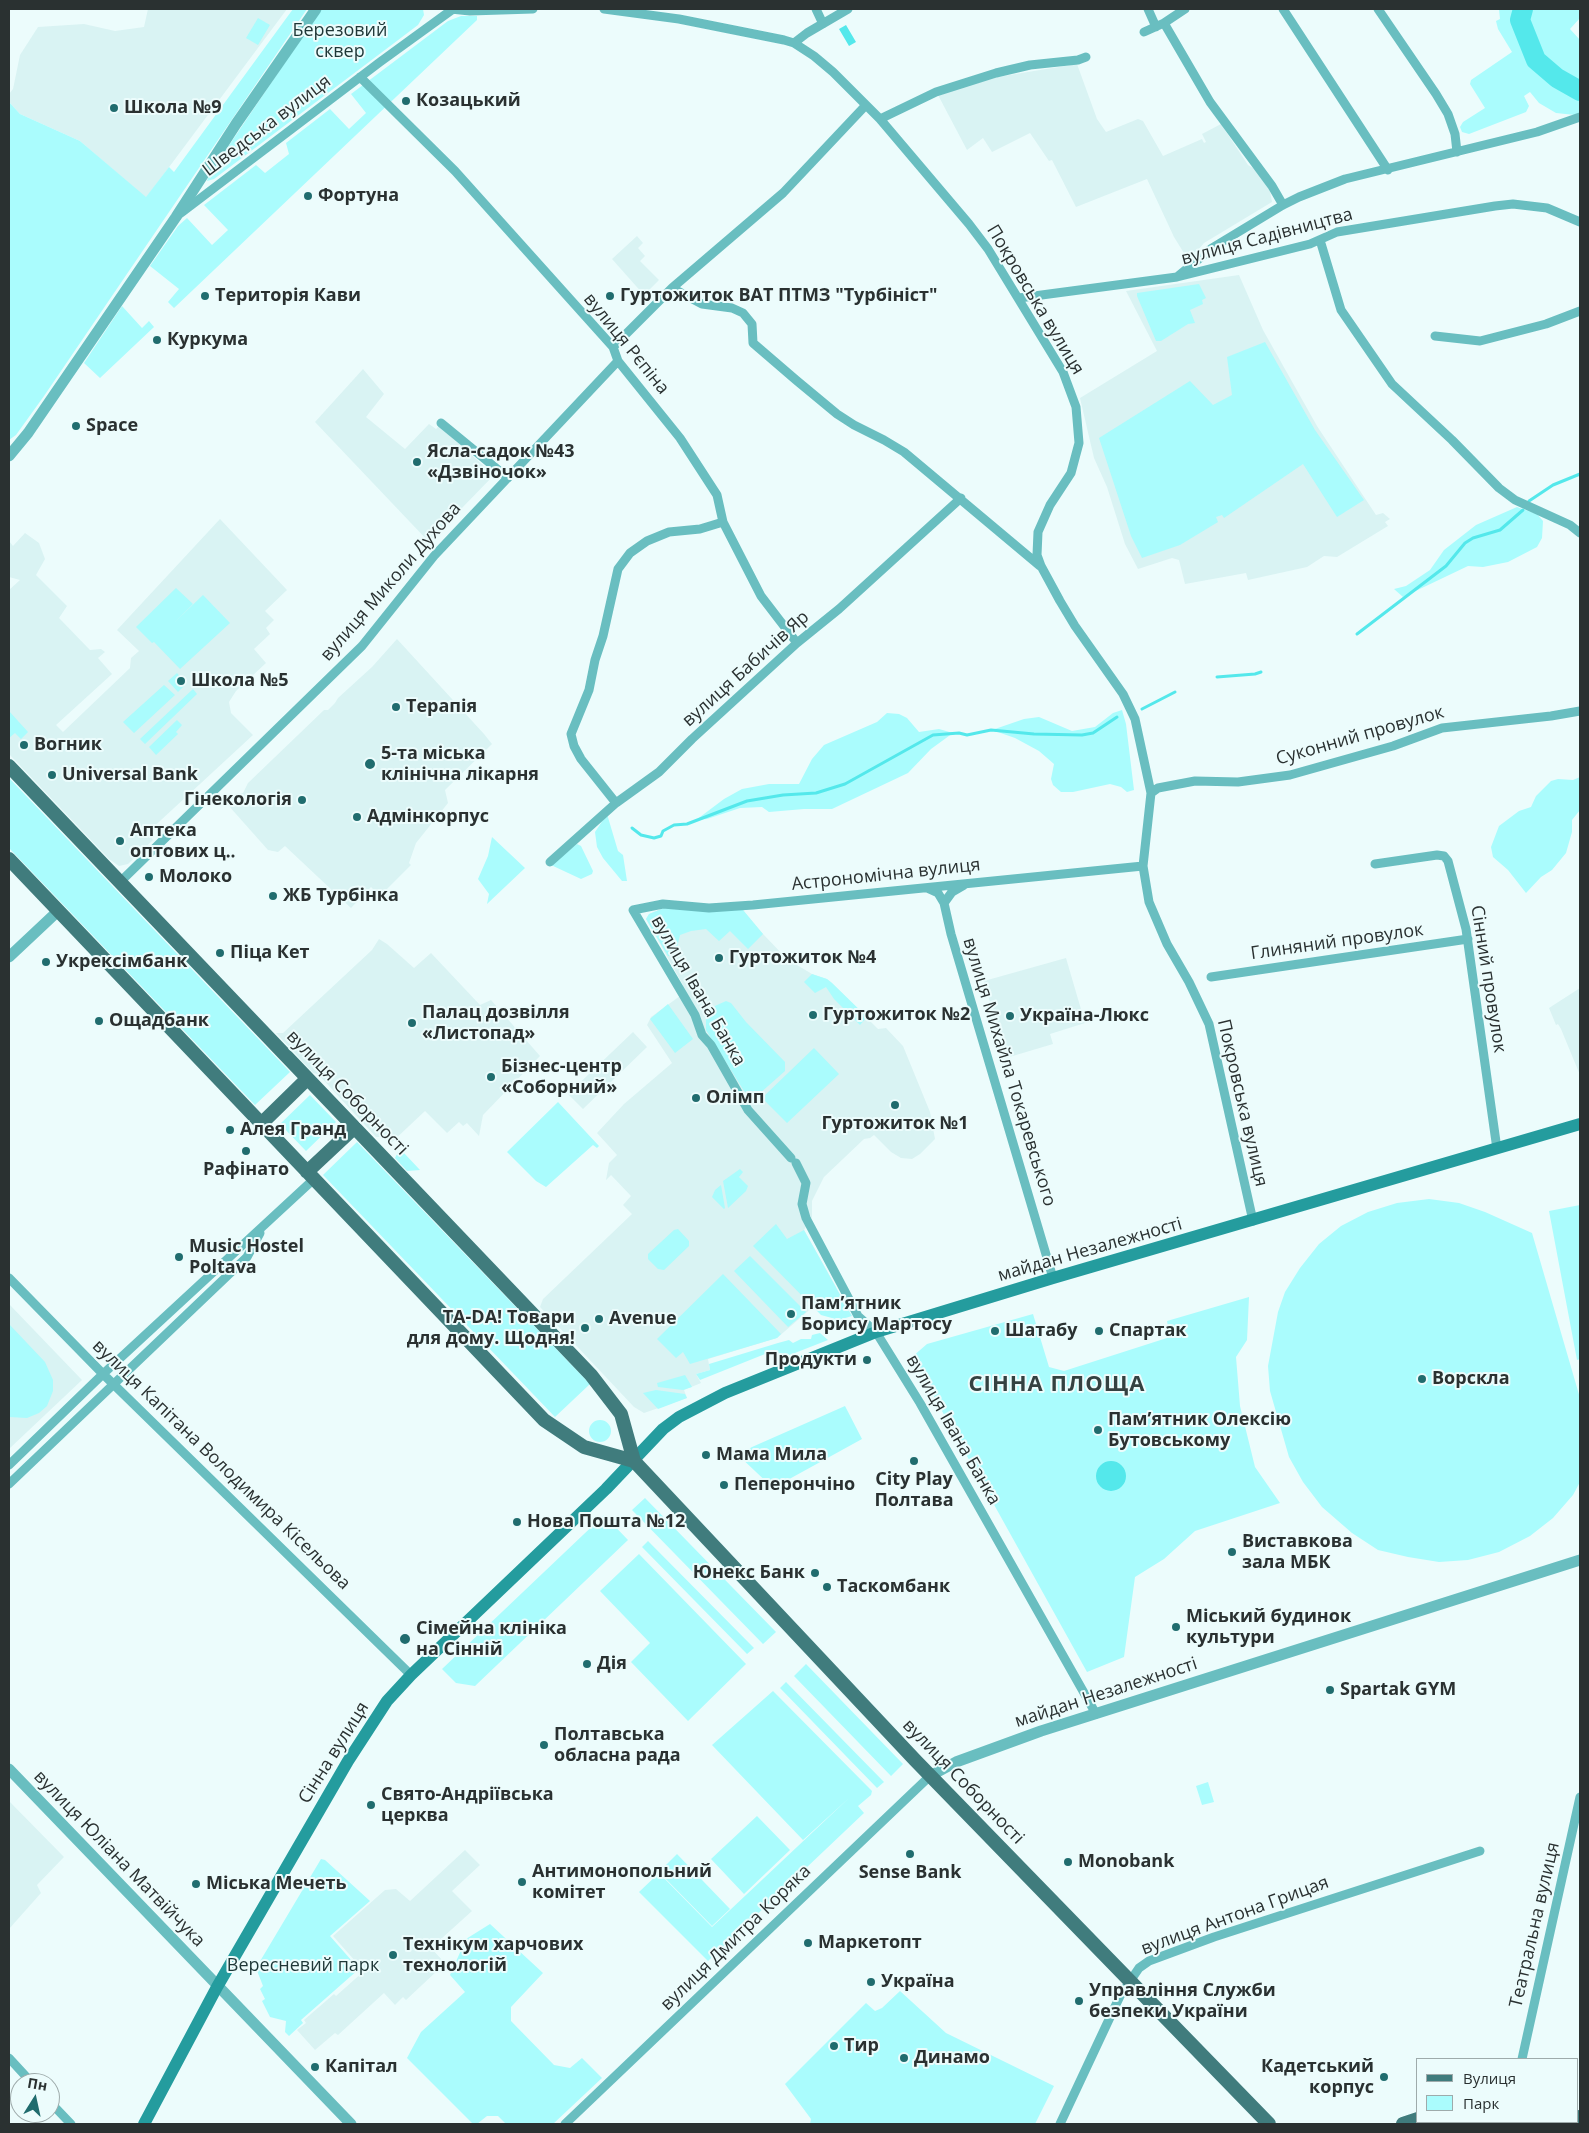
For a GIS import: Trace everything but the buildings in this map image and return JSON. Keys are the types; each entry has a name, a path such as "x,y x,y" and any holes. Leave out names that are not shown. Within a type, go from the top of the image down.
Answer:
{"main road":[{"name":"вулиця Соборності","path":"9,766 602,1389 621,1414 634,1461 930,1776 1268,2124"},
{"path":"9,859 544,1420 584,1447 634,1461"},
{"path":"261,1124 307,1079"},
{"name":"майдан Незалежності","path":"634,1461 663,1429 679,1417 725,1393 876,1332 1053,1278 1580,1124"},
{"path":"311,1176 354,1128"},
{"name":"Сінна вулиця","path":"144,2124 217,1987 366,1730 387,1701 411,1675 498,1594 634,1461"},
{"path":"1403,2124 1416,2120"}],"street":[{"name":"Шведська вулиця","path":"9,456 28,434 176,217 236,124 316,9"},
{"name":"Шведська вулиця","path":"176,217 452,9"},
{"path":"452,9 534,9"},
{"name":"Покровська вулиця","path":"604,9 621,10 721,27 794,43 805,49 833,72 880,119 974,230 988,249 1055,358 1070,387 1076,407 1079,444 1074,465 1050,505 1038,532 1036,549 1041,566 1075,626 1113,680 1131,710 1151,793 1143,866 1145,884 1152,910 1167,944 1189,982 1209,1024 1253,1221"},
{"path":"816,9 823,24"},
{"path":"794,43 848,9"},
{"path":"1148,9 1210,102 1272,186 1283,204"},
{"path":"1144,32 1160,25 1184,9"},
{"path":"1284,9 1388,170"},
{"path":"1378,9 1448,114 1455,134 1457,152"},
{"path":"880,119 936,92 996,73 1030,65 1078,60 1086,57"},
{"name":"вулиця Рєпіна","path":"360,77 455,171 613,348 618,361 680,438 717,495 723,522 761,596 796,643"},
{"path":"613,348 672,288 782,193 866,105"},
{"path":"1177,277 1212,248 1283,204 1345,179 1537,132 1580,117"},
{"name":"вулиця Садівництва","path":"1019,298 1177,277 1320,240 1345,230 1513,204 1547,208 1580,222"},
{"path":"1320,240 1341,310 1352,329 1392,384 1452,440 1499,488 1515,500 1570,524 1580,533"},
{"path":"672,288 702,304 732,308 743,313 752,324 753,343 816,397 854,425 904,452 1041,566"},
{"path":"1435,336 1480,341 1546,324 1580,311"},
{"name":"вулиця Миколи Духова","path":"119,883 362,646 434,556 618,361"},
{"path":"441,424 508,478"},
{"name":"вулиця Бабичів Яр","path":"550,862 616,803 659,772 796,643 839,609 961,498"},
{"path":"616,803 581,759 574,746 571,734 588,690 603,636 618,568 630,553 647,540 669,532 700,529 723,522"},
{"name":"Суконний провулок","path":"1151,793 1158,788 1195,782 1238,782 1290,775 1393,746 1442,728 1580,711"},
{"name":"Сінний провулок","path":"1375,864 1429,856 1444,856 1448,861 1468,939 1497,1149"},
{"name":"Астрономічна вулиця","path":"632,910 663,904 709,908 732,907 1143,866"},
{"path":"922,887 938,893 944,903 952,892 970,884"},
{"name":"вулиця Михайла Токаревського","path":"944,903 951,934 1053,1278"},
{"name":"вулиця Івана Банка","path":"632,910 695,1015 702,1034 711,1045 748,1110 794,1161 806,1183 802,1204 806,1218 858,1316 876,1332 922,1406 1096,1714"},
{"path":"9,957 58,911"},
{"name":"Глиняний провулок","path":"1211,977 1468,939"},
{"path":"9,1465 103,1374 265,1224 311,1176"},
{"path":"9,1484 246,1257 265,1224"},
{"name":"вулиця Капітана Володимира Кісельова","path":"9,1278 103,1374 411,1675"},
{"name":"майдан Незалежності","path":"930,1776 956,1762 1096,1714 1580,1560"},
{"name":"вулиця Юліана Матвійчука","path":"9,1769 351,2124"},
{"name":"вулиця Дмитра Коряка","path":"564,2124 930,1776"},
{"name":"Театральна вулиця","path":"1522,2058 1580,1797"},
{"name":"вулиця Антона Грицая","path":"1060,2124 1120,1996 1138,1968 1158,1958 1214,1937 1480,1851"},
{"path":"9,2058 23,2073"},
{"path":"60,2112 71,2124"}],"shaded area":[{"name":"Школа №9","path":"148,9 287,9 146,198 80,141 20,114 9,102 9,94 13,89 20,55 38,27 84,24 115,31 144,27"},
{"path":"846,25 856,42 849,46 839,29"},
{"path":"1077,64 1097,119 1106,132 1138,119 1143,121 1163,156 1202,139 1204,143 1206,142 1202,134 1221,124 1248,165 1256,170 1270,191 1272,202 1204,243 1187,258 1174,237 1147,179 1076,207 1052,160 1049,161 1030,133 992,152 983,138 967,150 938,95 997,77"},
{"path":"637,236 643,243 638,248 645,256 640,261 659,280 644,295 612,259"},
{"path":"1239,275 1263,330 1317,426 1376,515 1383,513 1390,519 1385,522 1388,526 1337,557 1324,556 1307,567 1248,580 1246,573 1185,584 1179,560 1172,558 1138,569 1125,544 1107,487 1094,458 1080,398 1157,351 1126,291"},
{"name":"Ясла-садок №43 «Дзвіночок»","path":"363,369 384,394 366,417 405,449 429,424 436,429 439,426 494,475 429,542 315,422"},
{"name":"Школа №5","path":"220,519 287,590 265,611 274,620 266,628 270,634 254,649 266,663 236,691 229,702 231,713 253,735 147,833 153,840 128,864 119,866 109,859 9,754 9,590 20,580 9,577 9,541 13,546 25,533 39,543 45,559 36,575 67,606 59,618 90,650 101,649 105,652 98,658 112,674 56,725 63,732 130,668 131,658 139,651 117,630"},
{"name":"5-та міська клінічна лікарня","path":"397,639 492,744 445,790 448,803 416,843 409,863 411,865 380,896 371,887 351,908 285,846 278,852 268,850 228,805 238,793 243,793 248,783 324,710 328,710 338,698 372,667"},
{"path":"660,909 743,910 787,959 812,974 827,979 878,1029 886,1028 903,1046 930,1112 935,1139 912,1159 901,1158 891,1152 874,1135 864,1139 824,1177 812,1201 812,1217 804,1230 836,1287 777,1338 708,1359 710,1370 696,1374 701,1383 684,1390 687,1398 644,1413 634,1407 540,1307 543,1299 632,1214 623,1205 631,1196 611,1175 606,1180 609,1163 617,1155 597,1133 624,1104 672,1063 647,1025 651,1017 680,996 683,985 646,919 649,914"},
{"path":"379,939 414,968 431,953 480,1005 491,1000 540,1056 483,1115 479,1136 467,1123 463,1126 459,1122 447,1133 425,1111 391,1143 385,1137 376,1137 318,1074 313,1073 276,1033 283,1033 372,950"},
{"path":"1066,958 1085,1023 1050,1034 1053,1044 1006,1058 984,981"},
{"path":"1580,988 1580,1075 1561,1029 1558,1024 1556,1025 1549,1008"},
{"path":"633,1032 647,1047 583,1109 568,1094"},
{"path":"9,1304 82,1380 9,1449"},
{"path":"1111,1461 1122,1465 1126,1476 1122,1487 1111,1491 1100,1487 1096,1476 1100,1465"},
{"path":"9,1801 64,1857 37,1885 41,1893 9,1929"},
{"name":"Технікум харчових технологій","path":"465,1850 480,1865 452,1891 472,1911 431,1948 443,1961 435,1969 437,1971 406,2000 403,1997 395,2005 384,1993 338,2035 335,2033 315,2050 297,2030 306,2023 304,2020 334,1994 336,1996 364,1971 333,1936 385,1890 396,1889 410,1901"}],"green space":[{"path":"293,9 307,9 44,396 16,435 9,440 9,102 20,114 80,141 146,197 169,167 174,172"},
{"name":"Березовий сквер","path":"321,9 423,9 424,15 418,25 214,179 207,181 209,175"},
{"path":"1499,9 1580,9 1580,18 1570,29 1580,40 1580,112 1575,115 1556,113 1539,103 1530,92 1524,96 1529,106 1526,112 1469,134 1462,132 1460,127 1463,122 1485,108 1470,84 1471,80 1512,52 1498,29 1496,21 1500,19"},
{"path":"461,16 477,16 477,20 174,308 168,302 179,289 150,266 178,226 187,218 212,245 228,230 204,205 256,165 265,173 289,154 286,143 330,109 349,129 366,113 351,94 448,21"},
{"path":"258,18 270,25 258,45 246,38"},
{"path":"1199,284 1206,298 1202,300 1203,304 1190,310 1195,323 1188,324 1161,341 1156,341 1137,293"},
{"path":"122,306 142,328 149,321 154,327 100,378 84,363"},
{"path":"1265,342 1315,430 1364,500 1337,517 1303,464 1224,518 1222,515 1216,517 1218,522 1180,545 1142,558 1131,536 1099,438 1190,381 1213,405 1232,395 1227,357"},
{"path":"1517,507 1537,514 1543,521 1542,538 1537,547 1508,562 1483,567 1468,566 1403,597 1394,589 1406,586 1430,570 1444,550 1476,525"},
{"path":"176,588 193,604 175,622 203,595 230,623 180,669 154,642 152,643 136,627"},
{"path":"177,673 186,684 178,692 168,681"},
{"path":"164,685 175,695 134,733 123,722"},
{"path":"193,689 197,694 145,744 140,739"},
{"path":"1122,710 1126,724 1134,790 1127,792 1121,787 1110,784 1073,792 1061,792 1053,785 1051,779 1054,764 1039,751 1015,738 992,730 1024,719 1039,717 1072,731 1095,727 1113,713"},
{"path":"9,711 28,732 21,739 15,733 9,738"},
{"path":"887,713 899,714 907,718 919,732 939,729 953,733 931,749 908,773 832,809 769,812 762,807 740,808 707,819 696,820 724,799 742,789 769,784 799,784 812,759 824,745 877,722"},
{"path":"177,720 182,725 176,732 178,734 156,755 149,747"},
{"path":"1580,777 1580,810 1572,820 1572,832 1566,853 1552,870 1541,877 1526,893 1508,870 1493,857 1491,847 1499,826 1519,811 1531,807 1536,796 1551,781 1558,779 1573,780"},
{"path":"9,778 290,1072 255,1105 9,848"},
{"path":"607,814 618,851 623,855 627,881 622,881 603,858 597,847 595,832"},
{"path":"492,837 525,868 487,904 489,894 478,879 488,856"},
{"path":"577,844 581,846 593,871 592,874 581,879 551,865"},
{"path":"664,908 743,910 763,934 748,949 730,931 719,941 706,929 691,931 680,935 675,956 668,956 646,919 649,914"},
{"path":"812,974 827,979 867,1017 860,1025 834,999 826,987 815,993 804,982"},
{"path":"726,1001 731,1003 746,1022 785,1062 785,1071 759,1094 752,1096 744,1091 706,1030 706,1019 709,1012 715,1006"},
{"path":"668,1004 693,1039 675,1053 650,1019"},
{"path":"814,1048 839,1074 787,1123 762,1098"},
{"path":"310,1095 336,1122 306,1151 280,1124"},
{"path":"558,1102 599,1146 597,1148 593,1145 546,1187 536,1181 507,1152"},
{"path":"357,1142 590,1384 555,1417 323,1175"},
{"path":"398,1152 404,1153 420,1170 407,1171 395,1158"},
{"path":"740,1169 743,1172 739,1177 748,1186 746,1191 728,1208 723,1181"},
{"path":"721,1185 724,1209 712,1197 715,1190"},
{"name":"Ворскла","path":"1429,1199 1459,1203 1485,1212 1532,1233 1580,1398 1580,1482 1573,1495 1553,1518 1530,1536 1499,1552 1468,1560 1439,1562 1378,1550 1352,1533 1322,1507 1303,1482 1289,1457 1270,1391 1268,1366 1278,1312 1285,1292 1300,1268 1319,1244 1341,1226 1368,1212 1397,1203"},
{"path":"1580,1205 1580,1359 1577,1360 1549,1211"},
{"path":"776,1224 787,1239 804,1230 852,1316 839,1320 821,1315 753,1246"},
{"path":"678,1229 689,1241 689,1246 664,1270 658,1269 648,1259 648,1254 674,1230"},
{"path":"750,1256 806,1312 788,1327 734,1271"},
{"path":"723,1274 781,1334 777,1338 690,1364 683,1352 676,1358 657,1339"},
{"path":"1249,1297 1247,1340 1236,1357 1240,1406 1255,1467 1280,1503 1195,1531 1164,1559 1135,1577 1124,1657 1087,1672 912,1357 927,1344 1033,1314 1049,1367 1064,1371 1170,1337 1167,1321"},
{"path":"9,1324 45,1362 53,1380 53,1391 47,1406 39,1413 27,1418 9,1417"},
{"path":"820,1333 828,1340 777,1360 770,1352 700,1380 696,1374 710,1370 709,1364 789,1340 793,1343 801,1339 811,1339 812,1335"},
{"path":"685,1375 692,1387 683,1390 658,1387 657,1383"},
{"path":"656,1390 685,1394 687,1398 658,1409 643,1393"},
{"path":"845,1406 862,1439 773,1488 738,1455 752,1447"},
{"path":"600,1420 610,1427 611,1431 604,1441 600,1442 590,1435 589,1431 596,1421"},
{"path":"645,1498 776,1632 763,1644 632,1510"},
{"path":"604,1515 628,1540 475,1686 456,1683 442,1669"},
{"path":"648,1541 754,1648 747,1654 642,1547"},
{"path":"639,1554 746,1664 688,1721 631,1662 650,1643 600,1591"},
{"path":"806,1664 903,1764 891,1776 794,1676"},
{"path":"786,1682 884,1782 877,1788 780,1688"},
{"path":"773,1691 872,1791 871,1795 858,1806 864,1813 708,1961 639,1892 659,1873 712,1927 849,1798 803,1840 712,1745"},
{"path":"1208,1782 1214,1802 1202,1805 1196,1786"},
{"path":"757,1816 790,1850 744,1894 711,1859"},
{"path":"677,1854 730,1909 712,1926 659,1872"},
{"name":"Вересневий парк","path":"321,1859 325,1860 370,1901 330,1936 359,1969 301,2020 303,2023 289,2036 285,2032 286,2021 270,2017 262,2001 265,1999 260,1989 263,1986 256,1968"},
{"path":"490,1924 543,1973 511,2007 511,2021 554,2065 570,2068 582,2058 602,2078 553,2124 506,2124 498,2116 487,2116 477,2124 473,2124 407,2058 421,2032 465,1992 450,1975 466,1939"},
{"name":"Динамо","path":"900,1991 946,2033 1054,2086 1035,2124 810,2124 811,2119 785,2084 866,2003 875,2011 882,2008"}],"waterway":[{"path":"1523,9 1520,20 1536,60 1557,78 1580,91"},
{"path":"1529,501 1553,485 1580,474"},
{"path":"1357,634 1446,566 1465,543 1473,538 1500,530 1523,510"},
{"path":"1217,677 1261,672"},
{"path":"1142,709 1175,692"},
{"path":"632,828 641,835 654,838 661,836 663,831 674,825 687,824 747,801 783,795 816,793 845,784 933,735 959,733 967,735 991,730 1034,734 1082,735 1093,733 1117,717"}],"place":[{"name":"Козацький","path":"406,101"},
{"name":"Школа №9","path":"114,108"},
{"name":"Фортуна","path":"308,196"},
{"name":"Територія Кави","path":"205,296"},
{"name":"Гуртожиток ВАТ ПТМЗ \"Турбініст\"","path":"610,296"},
{"name":"Куркума","path":"157,340"},
{"name":"Space","path":"76,426"},
{"name":"Ясла-садок №43 «Дзвіночок»","path":"417,462"},
{"name":"Школа №5","path":"181,681"},
{"name":"Терапія","path":"396,707"},
{"name":"Вогник","path":"24,745"},
{"name":"5-та міська клінічна лікарня","path":"370,764"},
{"name":"Universal Bank","path":"52,775"},
{"name":"Гінекологія","path":"302,800"},
{"name":"Адмінкорпус","path":"357,817"},
{"name":"Аптека оптових ц‥","path":"120,841"},
{"name":"Молоко","path":"149,877"},
{"name":"ЖБ Турбінка","path":"273,896"},
{"name":"Піца Кет","path":"220,953"},
{"name":"Гуртожиток №4","path":"719,958"},
{"name":"Укрексімбанк","path":"46,962"},
{"name":"Гуртожиток №2","path":"813,1015"},
{"name":"Україна-Люкс","path":"1010,1016"},
{"name":"Ощадбанк","path":"99,1021"},
{"name":"Палац дозвілля «Листопад»","path":"412,1023"},
{"name":"Бізнес-центр «Соборний»","path":"491,1077"},
{"name":"Олімп","path":"696,1098"},
{"name":"Гуртожиток №1","path":"895,1105"},
{"name":"Алея Гранд","path":"230,1130"},
{"name":"Рафінато","path":"246,1151"},
{"name":"Music Hostel Poltava","path":"179,1257"},
{"name":"Пам’ятник Борису Мартосу","path":"791,1314"},
{"name":"Avenue","path":"599,1319"},
{"name":"TA-DA! Товари для дому. Щодня!","path":"585,1328"},
{"name":"Шатабу","path":"995,1331"},
{"name":"Спартак","path":"1099,1331"},
{"name":"Продукти","path":"867,1360"},
{"name":"Ворскла","path":"1422,1379"},
{"name":"Пам’ятник Олексію Бутовському","path":"1098,1430"},
{"name":"Мама Мила","path":"706,1455"},
{"name":"City Play Полтава","path":"914,1461"},
{"name":"Пеперончіно","path":"724,1485"},
{"name":"Нова Пошта №12","path":"517,1522"},
{"name":"Виставкова зала МБК","path":"1232,1552"},
{"name":"Юнекс Банк","path":"815,1573"},
{"name":"Таскомбанк","path":"827,1587"},
{"name":"Міський будинок культури","path":"1176,1627"},
{"name":"Сімейна клініка на Сінній","path":"405,1639"},
{"name":"Дія","path":"587,1664"},
{"name":"Spartak GYM","path":"1330,1690"},
{"name":"Полтавська обласна рада","path":"544,1745"},
{"name":"Свято-Андріївська церква","path":"371,1805"},
{"name":"Sense Bank","path":"910,1854"},
{"name":"Monobank","path":"1068,1862"},
{"name":"Антимонопольний комітет","path":"522,1882"},
{"name":"Міська Мечеть","path":"196,1884"},
{"name":"Маркетопт","path":"808,1943"},
{"name":"Технікум харчових технологій","path":"393,1955"},
{"name":"Україна","path":"871,1982"},
{"name":"Управління Служби безпеки України","path":"1079,2001"},
{"name":"Тир","path":"834,2046"},
{"name":"Динамо","path":"904,2058"},
{"name":"Капітал","path":"315,2067"},
{"name":"Кадетський корпус","path":"1384,2077"}],"district":[{"name":"СІННА ПЛОЩА","path":"1057,1385"}]}
